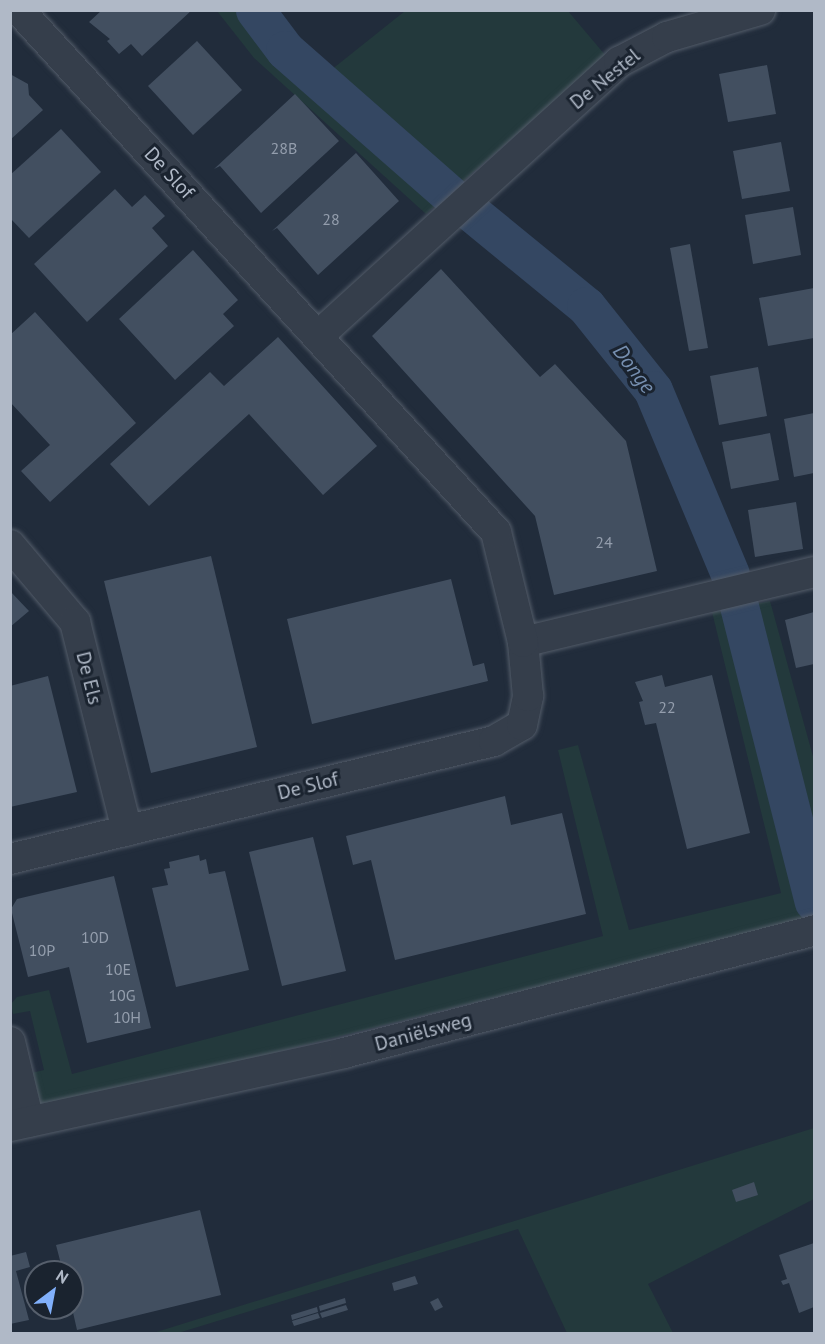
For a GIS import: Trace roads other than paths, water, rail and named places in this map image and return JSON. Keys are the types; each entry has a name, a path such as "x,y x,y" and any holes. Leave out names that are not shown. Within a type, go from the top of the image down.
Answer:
{"street":[{"name":"De Slof","path":"10,859 494,741 522,725 528,696 523,642 496,532 319,335 19,10"},
{"name":"De Nestel","path":"319,335 619,62 667,37 760,10"},
{"name":"De Els","path":"10,545 75,622 127,831"},
{"path":"523,642 814,572"},
{"name":"Daniëlsweg","path":"10,1042 20,1124 344,1053 814,931"}],"waterway":[{"name":"Donge","path":"255,10 285,50 451,196"},
{"name":"Donge","path":"471,212 586,306 653,390 730,574"},
{"name":"Donge","path":"739,606 814,902"}]}
